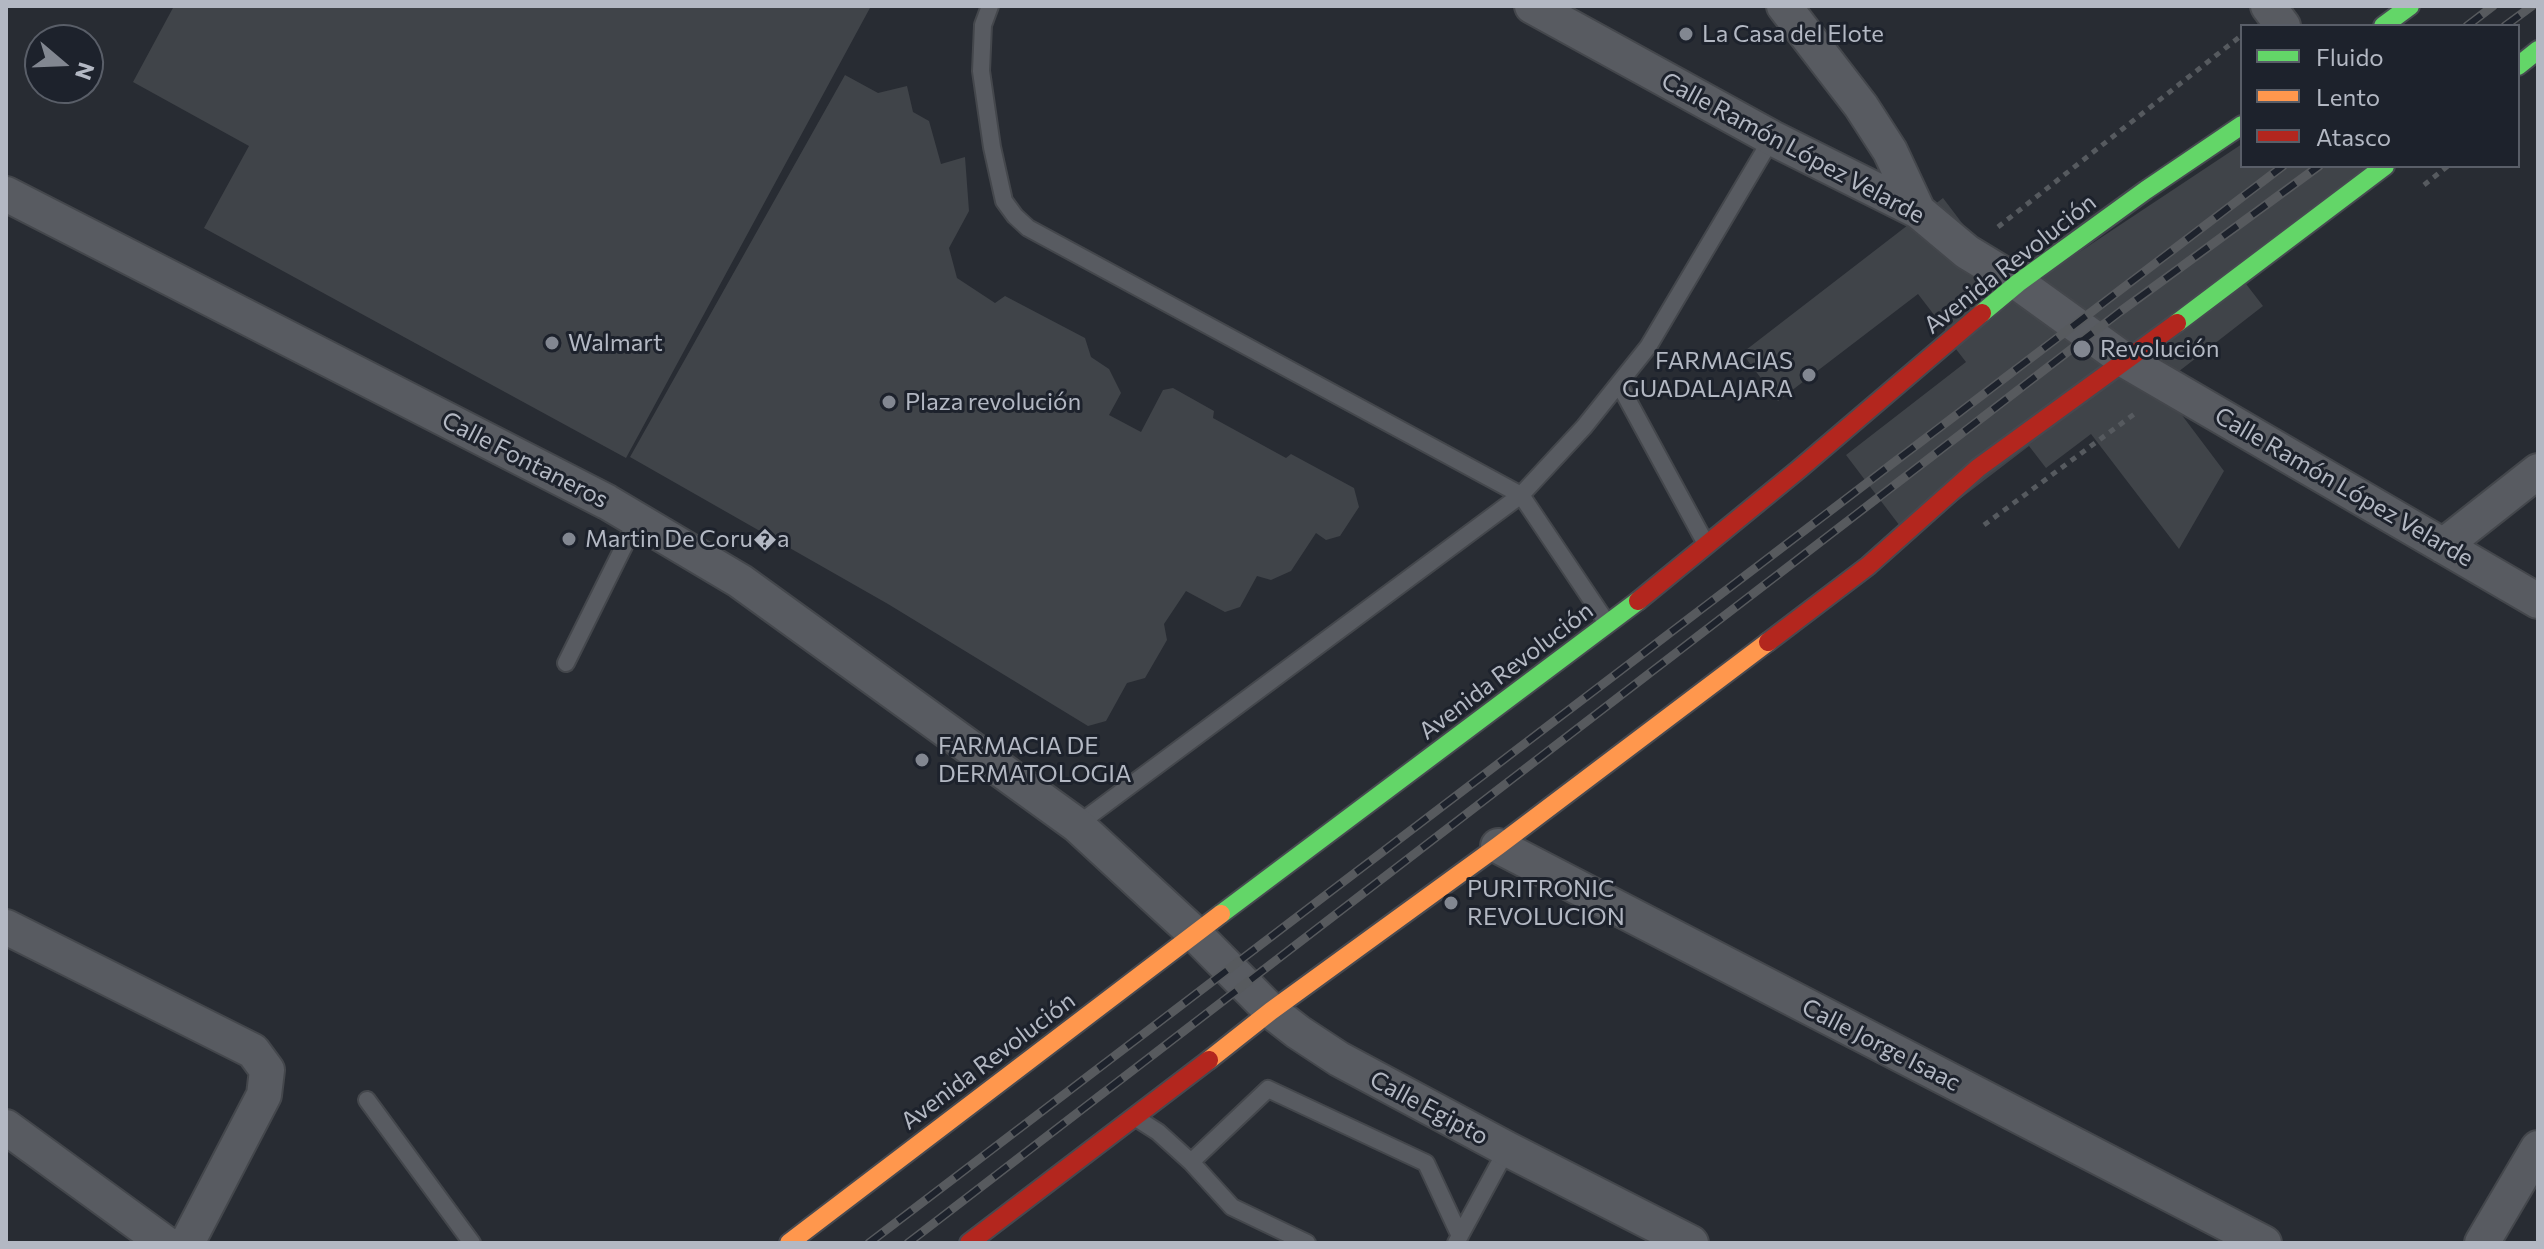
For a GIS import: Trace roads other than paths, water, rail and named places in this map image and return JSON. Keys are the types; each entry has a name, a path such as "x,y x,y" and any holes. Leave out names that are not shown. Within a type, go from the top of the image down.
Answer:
{"main road":[{"path":"2386,24 2410,6"},
{"path":"2520,64 2538,50"},
{"name":"Avenida Revolución","path":"789,1243 1608,625 1798,470 2018,283 2240,126"},
{"path":"969,1243 1271,1011 1498,846 1868,566 1978,468 2382,168"}],"street":[{"name":"Calle Ramón López Velarde","path":"1532,6 1772,138 1918,211 1967,252 2018,283 2126,361 2538,601"},
{"path":"1784,6 1861,106 1890,151 1918,211"},
{"path":"2268,6 2282,24"},
{"name":"Calle Fontaneros","path":"6,194 607,502 740,581 1077,825 1195,934"},
{"path":"2443,546 2538,471"},
{"name":"Calle Jorge Isaac","path":"1498,846 2264,1243"},
{"path":"6,927 253,1051 267,1070 264,1095 187,1243"},
{"name":"Calle Egipto","path":"1195,934 1271,1011 1339,1059 1691,1243"},
{"path":"6,1127 165,1243"},
{"path":"2482,1243 2538,1148"}],"lane":[{"path":"990,6 983,25 981,71 992,147 1004,201 1028,228 1521,495 1608,625"},
{"path":"1077,825 1521,495 1584,427 1648,347 1772,138"},
{"path":"1619,384 1706,544"},
{"path":"566,663 637,520"},
{"path":"1191,1162 1268,1089 1426,1163 1458,1239"},
{"path":"367,1100 472,1243"},
{"path":"1136,1117 1191,1162 1232,1207 1307,1243"},
{"path":"1458,1239 1507,1149"}],"railway":[{"path":"2470,24 2493,6"},
{"path":"2508,24 2532,6"},
{"path":"869,1243 2280,168"},
{"path":"908,1243 2121,311 2316,168"}],"place":[{"name":"La Casa del Elote","path":"1686,34"},
{"name":"Walmart","path":"552,343"},
{"name":"Revolución","path":"2082,349"},
{"name":"FARMACIAS GUADALAJARA","path":"1809,375"},
{"name":"Plaza revolución","path":"889,402"},
{"name":"Martin De Coru�a","path":"569,539"},
{"name":"FARMACIA DE DERMATOLOGIA","path":"922,760"},
{"name":"PURITRONIC REVOLUCION","path":"1451,903"}]}
